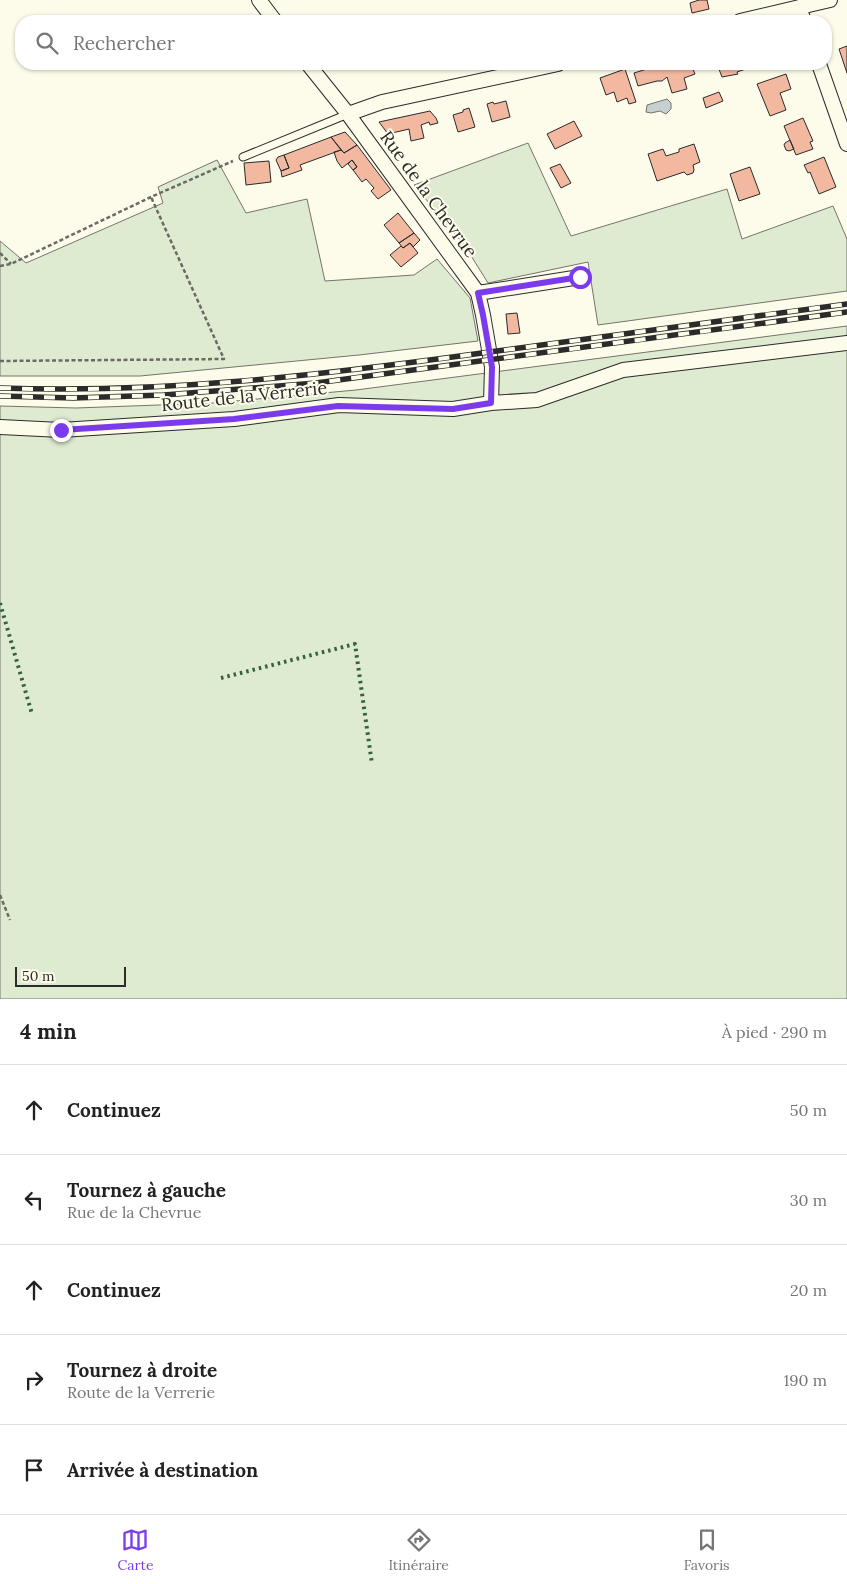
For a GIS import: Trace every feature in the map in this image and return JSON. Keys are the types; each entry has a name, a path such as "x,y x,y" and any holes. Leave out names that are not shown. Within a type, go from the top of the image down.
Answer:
{"street":[{"path":"259,0 270,15"},
{"path":"765,15 830,0"},
{"path":"799,7 802,15"},
{"name":"Rue de la Chevrue","path":"313,70 348,114 478,293 490,360 491,403"},
{"path":"348,114 382,102 530,70"},
{"path":"821,70 847,144"},
{"path":"478,293 580,277"},
{"name":"Route de la Verrerie","path":"0,427 61,430 234,419 338,406 453,409 491,403 537,400 622,370 847,343"}],"lane":[{"path":"243,157 348,114"}],"path":[{"path":"0,266 12,264 151,197 243,157"},
{"path":"0,360 224,359 151,197"},
{"path":"0,253 12,264"},
{"path":"0,895 10,920"}],"green space":[{"path":"528,143 571,236 727,189 742,239 833,206 847,239 847,291 598,325 588,262 488,283 465,246 414,185"},
{"path":"217,160 246,213 307,199 325,281 414,275 437,259 470,298 478,341 359,355 140,376 0,376 0,241 26,263 163,203 158,187"},
{"path":"847,326 847,999 0,999 0,406 76,408 214,403 356,390"}],"shaded area":[{"path":"667,99 671,103 671,109 666,114 660,111 646,112 647,105"}],"building":[{"path":"707,0 709,9 692,13 690,3"},
{"path":"847,46 847,73 839,49"},
{"path":"625,70 636,102 629,104 627,98 617,102 614,92 606,95 600,78"},
{"path":"644,70 693,70 695,74 684,78 687,89 672,93 667,77 662,81 638,86 634,73"},
{"path":"719,70 743,70 737,72 738,74 722,77"},
{"path":"786,74 791,89 780,93 786,110 770,116 757,84"},
{"path":"719,92 723,101 706,108 703,98"},
{"path":"506,101 510,117 492,122 487,104"},
{"path":"469,108 475,127 458,132 453,115"},
{"path":"430,111 438,123 430,125 429,122 421,125 424,138 411,141 409,129 388,134 379,122"},
{"path":"803,118 813,141 810,142 813,149 796,155 784,126"},
{"path":"574,121 582,136 555,149 547,134"},
{"path":"345,132 357,145 344,153 331,137"},
{"path":"331,137 341,150 300,165 302,170 282,177 281,171 289,168 284,155"},
{"path":"790,140 794,149 789,151 786,150 784,145"},
{"path":"694,144 700,162 693,165 693,173 687,175 684,172 657,181 648,154 663,149 666,156"},
{"path":"357,145 391,190 378,199 371,191 374,188 366,179 362,182 353,170 357,167 352,160 342,168 337,161 334,152 341,150 344,153"},
{"path":"284,155 289,168 281,171 276,160"},
{"path":"824,157 836,187 819,194 810,172 808,173 804,165"},
{"path":"352,160 357,167 353,170 348,164"},
{"path":"269,161 271,182 246,185 244,163"},
{"path":"560,164 571,183 561,188 550,168"},
{"path":"750,167 760,194 739,201 730,174"},
{"path":"398,213 414,233 399,243 384,225"},
{"path":"414,233 420,240 413,247 410,243 403,248 399,243"},
{"path":"410,243 418,253 401,267 390,255 401,246 403,248"},
{"path":"517,313 520,333 508,334 506,314"}],"railway":[{"path":"0,388 121,388 242,381 362,369 847,304"},
{"path":"0,396 73,398 164,395 316,383 847,312"}],"hedge":[{"path":"0,603 32,714"},
{"path":"221,678 355,644 372,764"}],"route":[{"path":"61,430 234,419 338,406 453,409 491,403 492,367 478,293 580,277"}]}
